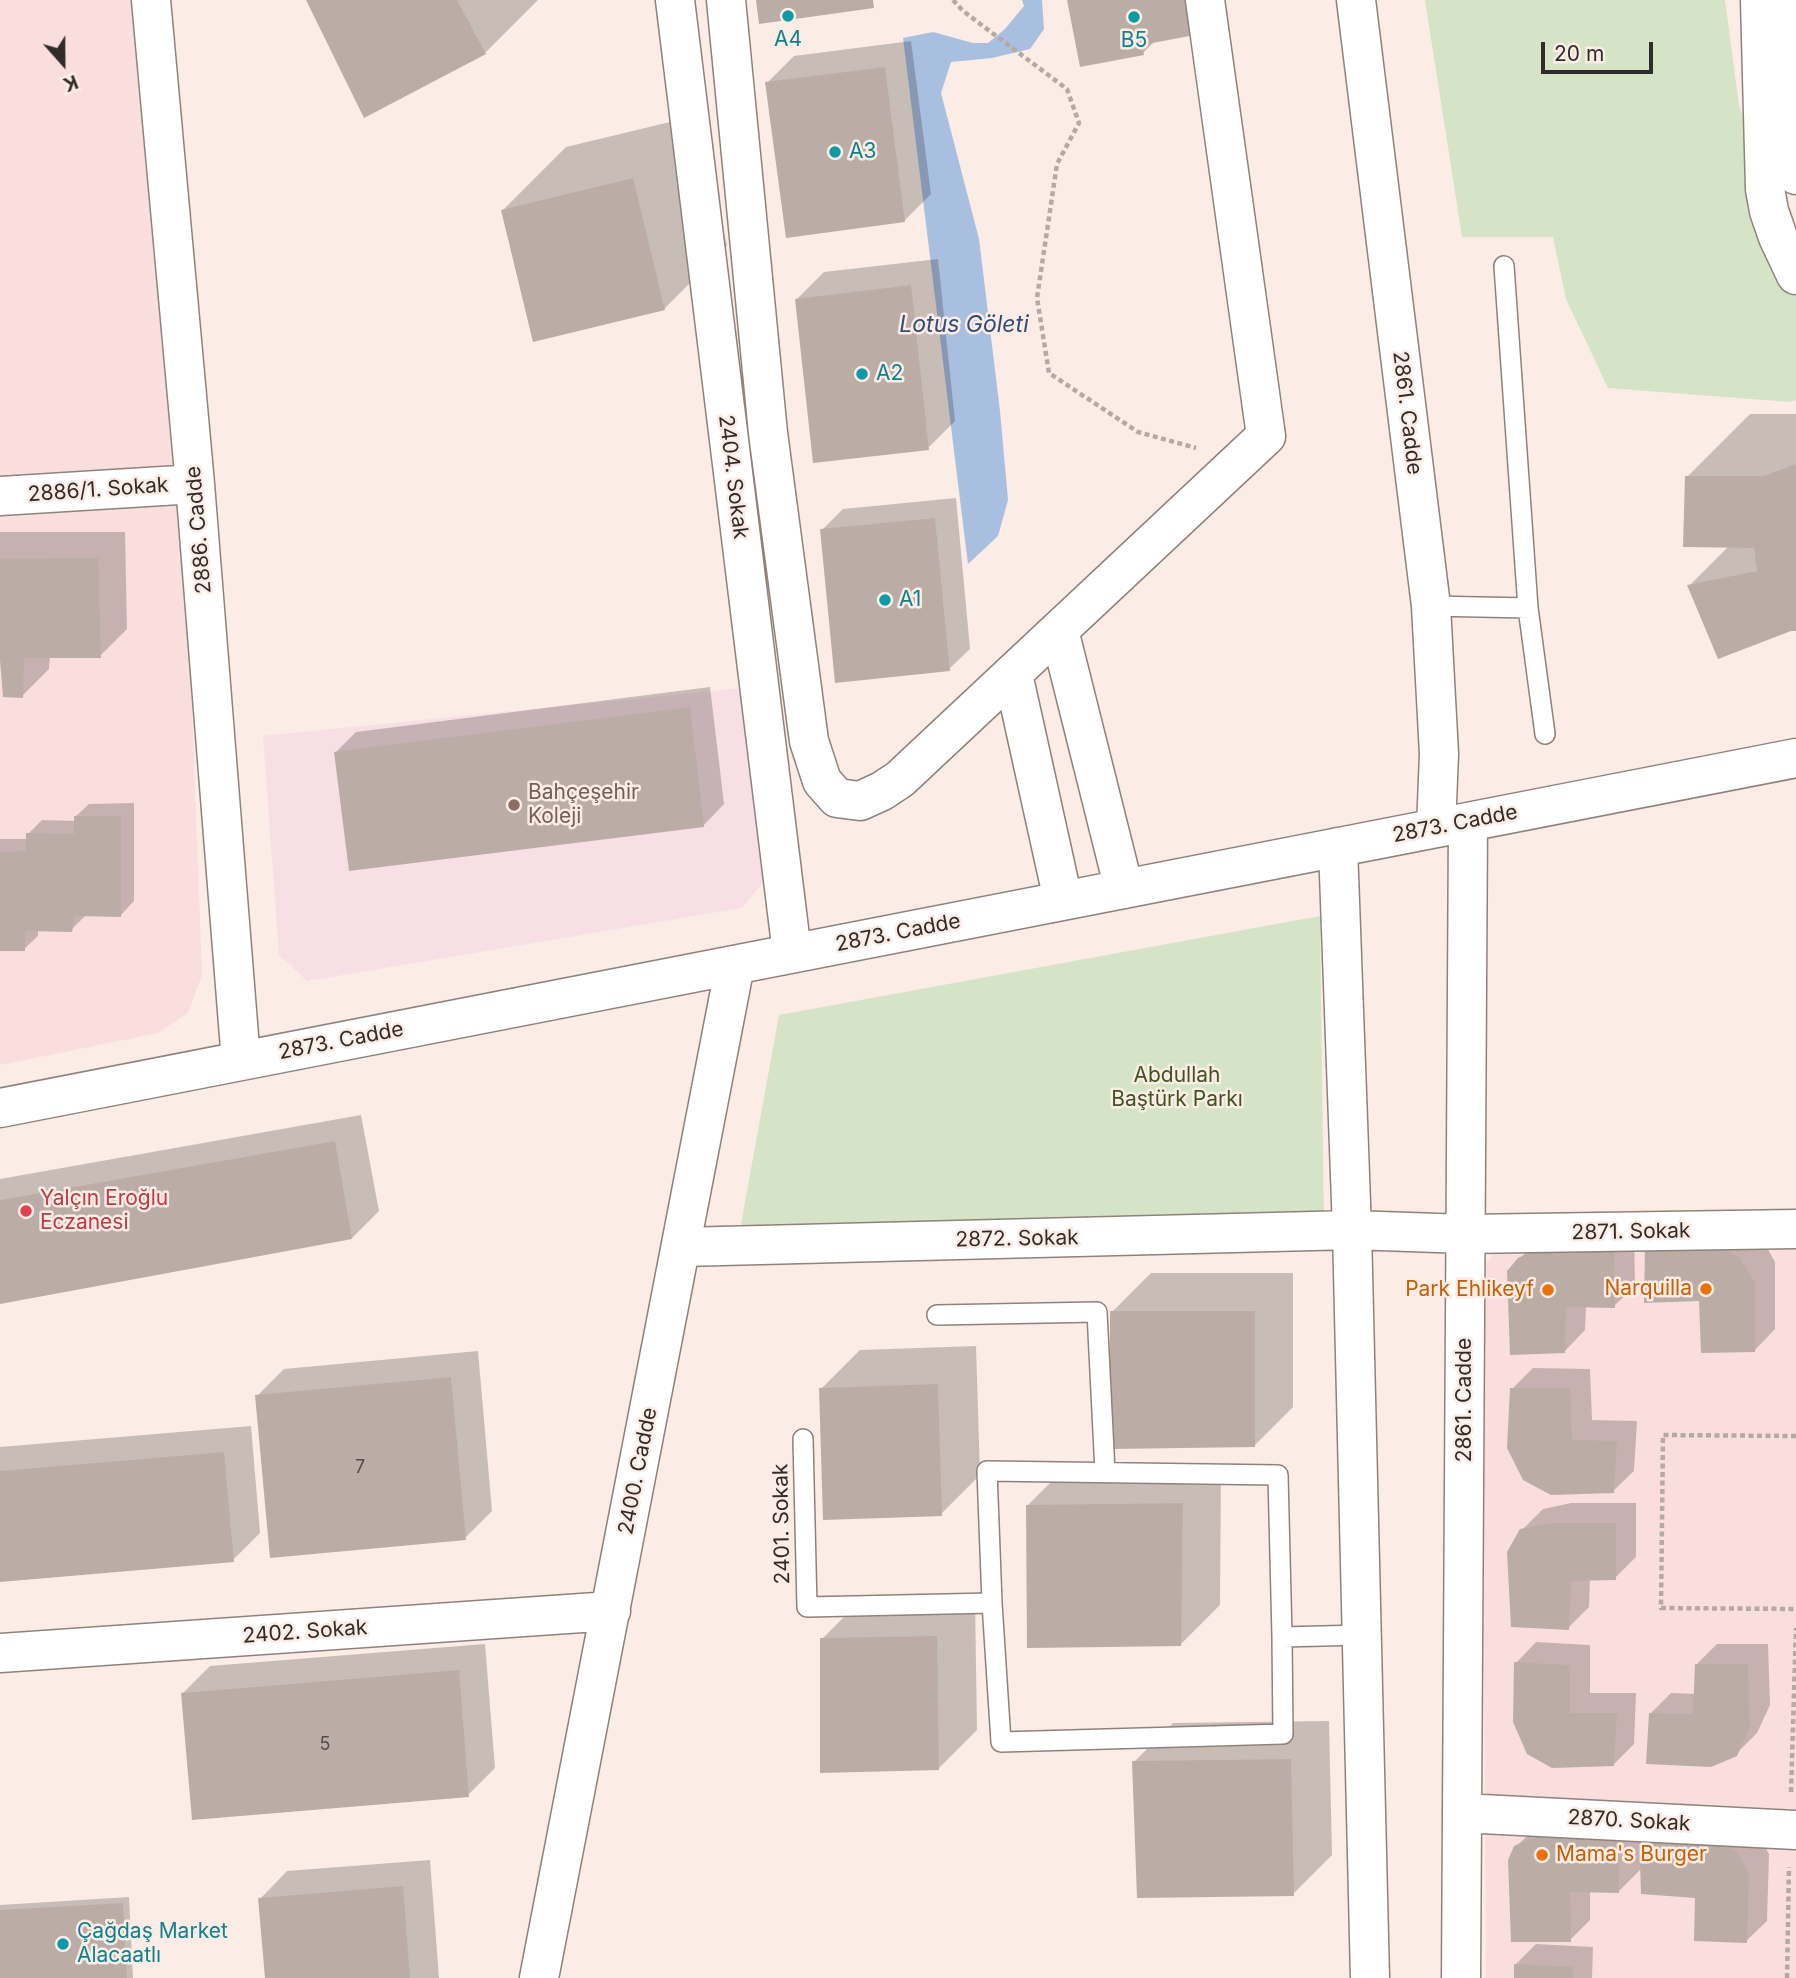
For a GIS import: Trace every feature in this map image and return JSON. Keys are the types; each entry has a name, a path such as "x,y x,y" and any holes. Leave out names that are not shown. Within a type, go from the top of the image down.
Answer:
{"street":[{"name":"2886. Cadde","path":"151,0 195,484 241,1061"},
{"name":"2404. Sokak","path":"675,0 792,953"},
{"path":"726,0 768,433 809,741 822,781 837,798 860,801 900,779 1266,436 1205,0"},
{"name":"2861. Cadde","path":"1356,0 1431,606 1439,754 1452,825 1466,1234 1461,1978"},
{"path":"1760,0 1765,188 1778,237 1796,275"},
{"path":"1792,0 1787,159 1796,176"},
{"name":"2886/1. Sokak","path":"0,496 195,484"},
{"path":"1059,630 1124,888"},
{"path":"1013,674 1063,900"},
{"name":"2873. Cadde","path":"0,1108 1796,758"},
{"path":"1338,847 1352,1230 1370,1978"},
{"name":"2400. Cadde","path":"539,1978 735,965"},
{"name":"2871. Sokak","path":"1352,1230 1466,1234 1796,1229"},
{"name":"2872. Sokak","path":"682,1247 1352,1230"},
{"name":"2402. Sokak","path":"0,1653 611,1611"},
{"name":"2870. Sokak","path":"1462,1813 1796,1830"}],"lane":[{"path":"1504,266 1528,608 1545,734"},
{"path":"1431,606 1528,608"},
{"path":"937,1315 1097,1312 1105,1472"},
{"name":"2401. Sokak","path":"803,1438 807,1607 992,1604"},
{"path":"987,1471 1105,1472 1278,1475 1283,1734 1002,1742 992,1604 987,1471"},
{"path":"1282,1637 1362,1635"}],"path":[{"path":"953,0 963,11 1066,89 1079,123 1057,164 1037,298 1049,373 1138,432 1240,460"},
{"path":"1796,1436 1663,1435 1661,1608 1796,1609"}],"shaded area":[{"path":"0,0 141,0 190,656 202,975 188,1013 158,1033 0,1065"},
{"name":"Bahçeşehir Koleji","path":"742,688 769,875 742,908 307,981 279,955 263,736"},
{"path":"1796,1222 1796,1978 1486,1978 1482,1267 1512,1235"}],"green space":[{"path":"1425,0 1725,0 1739,105 1765,189 1796,232 1796,400 1790,402 1608,388 1566,299 1553,237 1462,237"},
{"name":"Abdullah Baştürk Parkı","path":"1320,916 1324,1226 767,1248 741,1224 779,1015"}],"water":[{"name":"Lotus Göleti","path":"1022,0 1042,0 1044,29 1030,49 992,58 951,62 941,93 979,239 1008,500 998,536 968,564 903,38 933,32 973,43 988,43 1005,29 1024,6"}],"building":[{"path":"306,0 457,0 486,54 364,118"},
{"name":"A4","path":"756,0 873,0 874,8 759,24"},
{"name":"B5","path":"1067,0 1193,0 1200,34 1142,45 1144,55 1080,67"},
{"name":"A3","path":"885,67 905,222 786,238 765,82"},
{"path":"633,178 665,310 533,342 501,210"},
{"name":"A2","path":"911,285 929,450 813,463 795,299"},
{"path":"1796,464 1796,631 1718,659 1687,585 1757,571 1754,548 1683,547 1685,476 1764,476"},
{"name":"A1","path":"935,518 950,671 835,683 820,529"},
{"path":"98,558 101,658 24,658 23,698 3,697 0,660 0,559"},
{"path":"690,707 704,827 349,871 334,752"},
{"path":"74,816 121,816 121,917 75,916 72,932 25,931 25,951 0,951 0,852 26,851 26,833 74,834"},
{"path":"335,1141 352,1239 0,1304 0,1200"},
{"path":"1717,1245 1740,1258 1755,1283 1755,1352 1701,1353 1699,1301 1644,1303 1645,1248"},
{"path":"1614,1247 1615,1308 1566,1307 1565,1353 1510,1355 1507,1271 1518,1258 1536,1250"},
{"path":"1110,1311 1255,1311 1255,1447 1110,1449"},
{"path":"451,1377 466,1540 270,1558 255,1395"},
{"path":"938,1384 942,1516 823,1520 819,1388"},
{"path":"1510,1388 1570,1388 1572,1440 1617,1441 1614,1493 1551,1495 1523,1480 1507,1448"},
{"path":"224,1452 234,1562 0,1582 0,1471"},
{"path":"1183,1503 1181,1646 1027,1648 1026,1505"},
{"path":"1550,1523 1616,1523 1616,1580 1571,1581 1569,1630 1511,1627 1507,1552 1520,1529"},
{"path":"937,1636 939,1770 820,1773 820,1638"},
{"path":"1514,1662 1570,1665 1570,1713 1617,1713 1614,1766 1552,1768 1527,1754 1513,1722"},
{"path":"1695,1664 1748,1664 1750,1726 1737,1756 1711,1767 1646,1764 1649,1713 1693,1714"},
{"path":"459,1670 469,1797 192,1820 181,1693"},
{"path":"1291,1759 1294,1896 1137,1898 1132,1761"},
{"path":"1639,1833 1711,1836 1737,1852 1749,1875 1747,1943 1694,1941 1695,1898 1641,1894"},
{"path":"1618,1836 1619,1893 1570,1892 1571,1942 1511,1942 1508,1860 1514,1846 1531,1838"},
{"path":"403,1886 410,1978 265,1978 258,1898"},
{"name":"Çağdaş Market Alacaatlı","path":"123,1903 127,1978 0,1978 0,1910"},
{"path":"1514,1964 1573,1967 1573,1978 1514,1978"}],"place":[{"name":"A4","path":"788,16"},
{"name":"B5","path":"1134,17"},
{"name":"A3","path":"835,152"},
{"name":"A2","path":"862,374"},
{"name":"A1","path":"885,600"},
{"name":"Bahçeşehir Koleji","path":"514,805"},
{"name":"Yalçın Eroğlu Eczanesi","path":"26,1211"},
{"name":"Narquilla","path":"1706,1289"},
{"name":"Park Ehlikeyf","path":"1548,1290"},
{"name":"Mama's Burger","path":"1542,1855"},
{"name":"Çağdaş Market Alacaatlı","path":"63,1944"}]}
